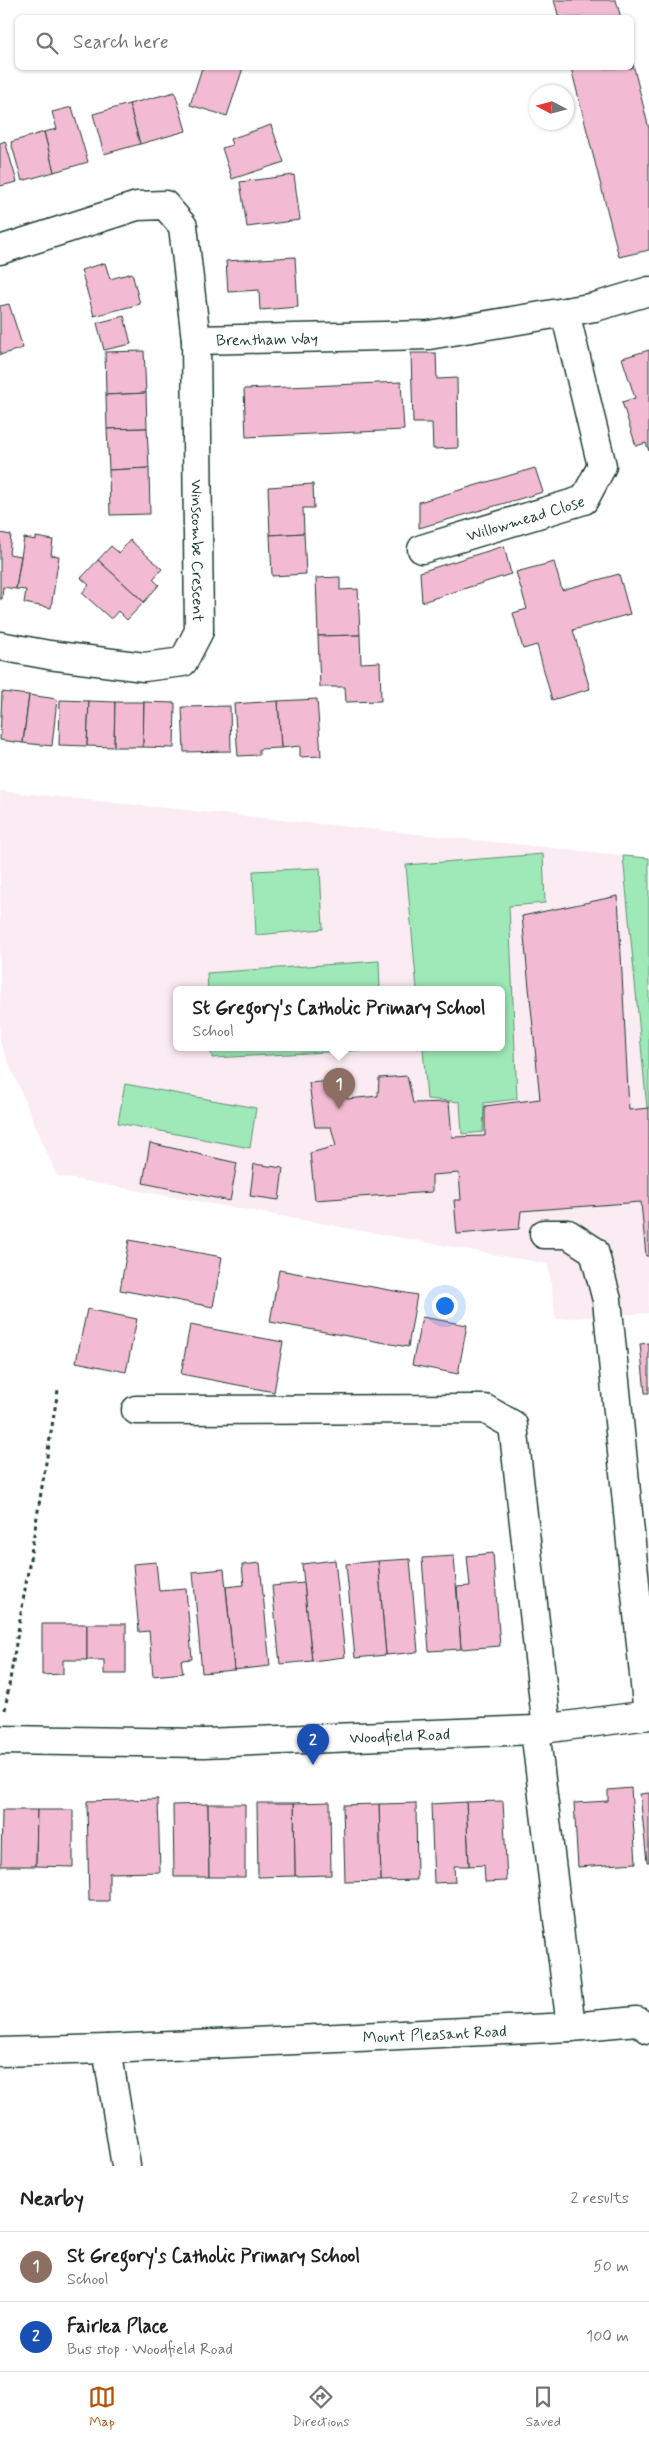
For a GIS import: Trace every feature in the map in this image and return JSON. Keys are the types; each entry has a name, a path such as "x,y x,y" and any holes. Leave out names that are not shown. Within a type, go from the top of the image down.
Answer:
{"street":[{"name":"Brentham Way","path":"0,250 138,206 165,205 183,226 196,340 429,335 595,307 649,292"},
{"name":"Willowmead Close","path":"422,549 584,500 602,466 565,312"},
{"name":"Winscombe Crescent","path":"0,646 50,655 144,667 182,662 199,631 196,340"},
{"path":"544,1234 568,1234 594,1251 607,1300 649,1715"},
{"path":"136,1410 485,1409 513,1424 571,2027"},
{"name":"Woodfield Road","path":"0,1740 204,1743 541,1730 649,1715"},
{"name":"Mount Pleasant Road","path":"0,2052 107,2049 571,2027 645,2019"},
{"path":"107,2049 126,2166"}],"path":[{"path":"0,1740 58,1390"}],"shaded area":[{"path":"0,791 649,858 649,1313 556,1319 548,1264 57,1176 0,1042"}],"green space":[{"path":"543,854 545,903 509,906 517,1099 484,1103 483,1132 462,1134 460,1102 427,1099 423,1051 505,1051 505,986 417,986 406,865"},
{"path":"623,856 649,858 649,1108 647,1108"},
{"path":"320,868 323,929 256,935 253,871"},
{"path":"379,961 380,986 208,986 207,973"},
{"path":"211,1051 345,1051 212,1058"},
{"path":"125,1084 256,1108 250,1148 118,1123"}],"building":[{"path":"554,0 616,0 620,15 558,15"},
{"path":"634,68 649,129 649,250 619,257 572,70 634,70"},
{"path":"201,70 242,70 227,116 190,105"},
{"path":"175,92 186,131 140,144 129,104"},
{"path":"129,104 140,144 104,154 93,114"},
{"path":"72,107 88,162 54,172 44,132 57,129 52,112"},
{"path":"271,125 284,162 232,179 222,148 232,145 230,139"},
{"path":"44,132 54,172 22,181 11,142"},
{"path":"5,141 17,182 0,186 0,143"},
{"path":"294,175 300,220 247,227 240,182"},
{"path":"295,257 298,307 260,310 259,290 228,292 226,261"},
{"path":"105,263 110,279 132,273 140,304 94,316 81,270"},
{"path":"9,304 23,348 0,355 0,306"},
{"path":"124,316 131,344 104,350 97,323"},
{"path":"649,350 649,451 646,443 636,446 622,402 635,398 622,358"},
{"path":"144,351 146,393 106,395 105,352"},
{"path":"411,353 436,353 437,379 457,378 458,448 433,449 432,423 413,423"},
{"path":"401,382 404,430 246,437 244,389"},
{"path":"146,393 147,428 107,429 106,395"},
{"path":"147,428 149,468 109,470 107,429"},
{"path":"149,468 150,514 110,515 109,470"},
{"path":"535,468 543,492 419,528 419,502"},
{"path":"313,484 314,508 303,508 304,533 270,535 268,487"},
{"path":"0,533 11,535 9,554 21,556 16,589 3,587 2,599 0,599"},
{"path":"304,533 306,574 272,576 270,535"},
{"path":"36,537 53,540 51,555 59,556 51,608 24,603 26,590 16,589 24,538 36,540"},
{"path":"130,540 162,569 153,579 159,585 144,602 98,560 111,546 119,553"},
{"path":"504,546 511,574 422,602 420,572"},
{"path":"98,560 144,602 127,620 118,611 111,619 82,593 89,585 81,578"},
{"path":"554,562 562,590 619,574 630,614 573,630 590,689 552,700 537,645 523,649 513,613 527,609 516,572"},
{"path":"340,577 340,590 358,589 360,635 318,636 316,578"},
{"path":"360,635 361,663 380,662 381,701 346,702 345,687 320,687 318,636"},
{"path":"2,692 29,695 23,743 0,740"},
{"path":"29,695 57,699 52,746 23,743"},
{"path":"317,699 321,756 300,757 300,746 281,748 278,701"},
{"path":"60,700 89,701 87,746 59,745"},
{"path":"89,701 115,702 114,747 87,746"},
{"path":"278,701 281,748 259,749 259,755 238,756 234,704"},
{"path":"115,702 144,702 143,747 114,747"},
{"path":"144,702 175,703 174,748 143,747"},
{"path":"230,706 231,751 184,752 182,707"},
{"path":"618,896 629,1110 649,1108 649,1256 646,1256 641,1202 521,1211 519,1229 457,1234 454,1200 461,1200 459,1173 432,1175 432,1192 315,1200 310,1153 336,1146 331,1127 315,1127 309,1083 344,1080 347,1099 378,1096 379,1078 407,1076 413,1103 449,1102 452,1137 485,1136 485,1106 540,1099 522,916"},
{"path":"150,1143 237,1163 230,1201 143,1183"},
{"path":"254,1164 283,1168 279,1200 250,1196"},
{"path":"129,1240 222,1257 213,1307 120,1290"},
{"path":"279,1270 417,1295 408,1347 270,1322"},
{"path":"87,1309 137,1319 126,1372 76,1362"},
{"path":"422,1317 467,1325 458,1374 412,1365"},
{"path":"190,1325 283,1342 274,1392 181,1374"},
{"path":"649,1343 649,1393 645,1393 640,1344"},
{"path":"493,1553 500,1646 461,1649 457,1587 470,1586 467,1556"},
{"path":"454,1556 461,1649 429,1651 422,1558"},
{"path":"410,1559 418,1652 386,1655 378,1561"},
{"path":"335,1560 345,1657 312,1661 302,1564"},
{"path":"378,1561 386,1655 355,1658 346,1564"},
{"path":"156,1562 159,1591 186,1589 192,1659 181,1660 183,1673 153,1676 149,1631 139,1632 133,1564"},
{"path":"260,1563 270,1666 234,1670 226,1587 244,1585 242,1565"},
{"path":"224,1569 234,1670 202,1673 193,1572"},
{"path":"304,1583 312,1661 280,1664 272,1586"},
{"path":"42,1624 87,1624 87,1660 63,1660 63,1674 42,1675"},
{"path":"87,1624 126,1624 126,1674 104,1674 104,1660 87,1660"},
{"path":"631,1788 636,1863 578,1867 574,1803 608,1801 608,1790"},
{"path":"649,1793 649,1862 647,1862 640,1794"},
{"path":"158,1799 160,1872 109,1873 109,1901 89,1901 87,1801"},
{"path":"503,1801 507,1881 485,1882 484,1865 469,1866 466,1802"},
{"path":"330,1802 331,1875 295,1876 294,1803"},
{"path":"466,1802 469,1866 454,1866 455,1882 434,1883 431,1804"},
{"path":"257,1803 294,1803 295,1876 258,1877"},
{"path":"416,1803 417,1880 381,1881 379,1804"},
{"path":"208,1804 209,1877 174,1877 173,1805"},
{"path":"208,1804 245,1804 245,1877 209,1877"},
{"path":"379,1804 381,1881 345,1882 343,1805"},
{"path":"2,1810 37,1810 36,1866 1,1866"},
{"path":"37,1810 73,1810 73,1867 36,1866"}],"place":[{"name":"St Gregory's Catholic Primary School","path":"339,1109"},
{"name":"Fairlea Place","path":"313,1765"}]}
